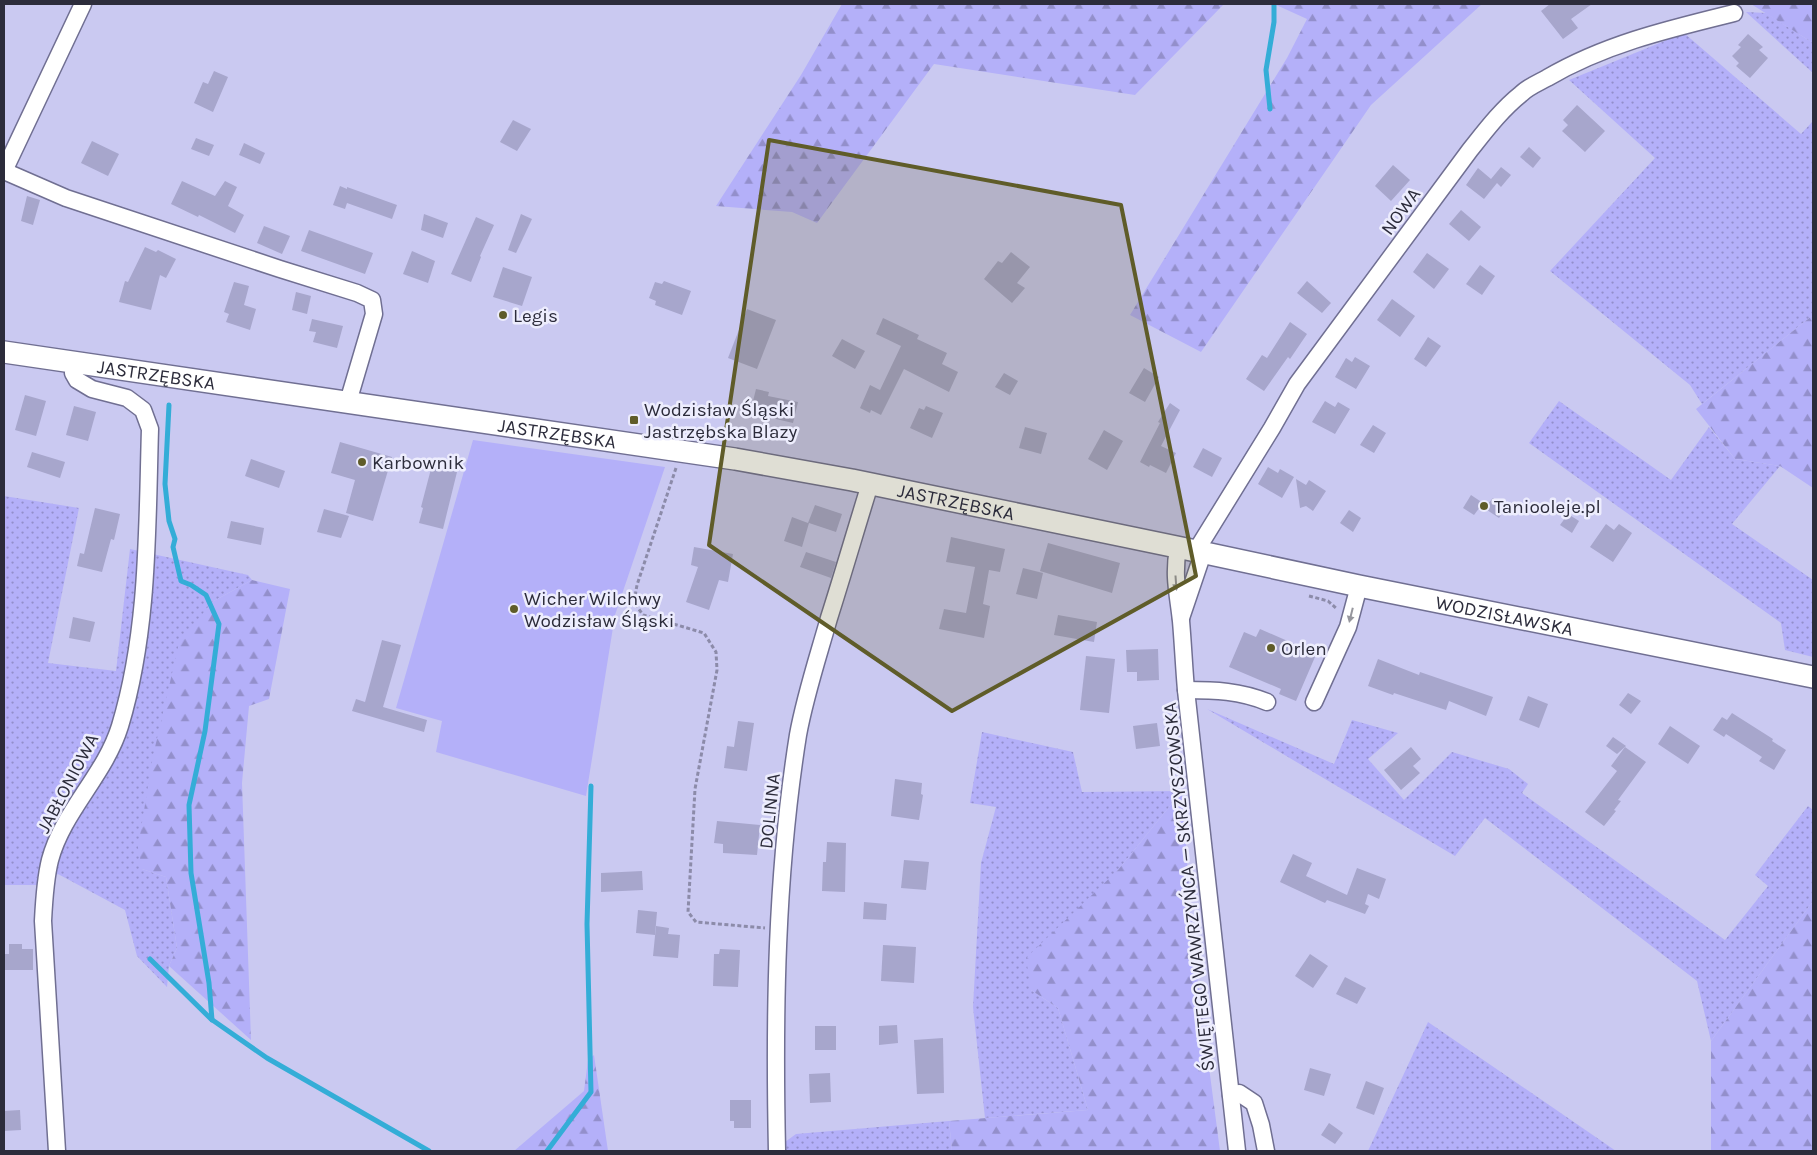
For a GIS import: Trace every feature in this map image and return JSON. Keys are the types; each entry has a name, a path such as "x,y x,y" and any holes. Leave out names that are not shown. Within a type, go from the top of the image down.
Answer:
{"main road":[{"name":"JASTRZĘBSKA","path":"4,352 681,450 870,484 1192,550"},
{"name":"WODZISŁAWSKA","path":"1192,550 1359,586 1813,677"}],"street":[{"path":"84,4 4,171 66,198 357,293 372,300 374,314 348,402"},
{"name":"NOWA","path":"1192,550 1272,428 1298,384 1499,113 1522,92 1566,66 1610,48 1662,31 1734,13"},
{"name":"JABŁONIOWA","path":"57,1151 43,921 45,889 50,860 63,830 108,756 119,727 132,677 144,600 150,428 143,410 127,398 92,389 77,380 73,373 74,362"},
{"name":"DOLINNA","path":"776,1151 775,1087 778,929 798,734 813,670 870,484"},
{"path":"1181,618 1190,597 1192,550"},
{"name":"ŚWIĘTEGO WAWRZYŃCA — SKRZYSZOWSKA","path":"1192,550 1175,564 1175,580 1181,618 1186,690 1237,1151"},
{"path":"1314,702 1348,626 1359,586"},
{"path":"1186,690 1218,690 1267,702"},
{"path":"1231,1095 1239,1093 1254,1103 1260,1120 1266,1151"}],"path":[{"path":"681,450 637,585 634,602 643,615 704,633 716,652 717,670 695,789 688,912 696,922 778,929"}],"highlighted area":[{"path":"769,140 1121,205 1196,576 952,711 709,545"}],"green space":[{"path":"842,4 1224,4 1135,95 934,64 817,223 792,212 716,206 801,75"},
{"path":"1274,4 1482,4 1371,105 1201,352 1130,315 1287,58 1307,19"},
{"path":"1751,4 1813,4 1813,43"},
{"path":"1746,12 1766,13 1813,43 1813,73"},
{"path":"1684,33 1801,134 1813,121 1813,315 1702,404 1690,385 1550,271 1655,158 1569,80"},
{"path":"1813,315 1813,488 1780,466 1735,459 1696,409"},
{"path":"1559,401 1671,480 1709,427 1735,459 1780,466 1732,524 1813,580 1813,657 1785,650 1781,623 1529,443"},
{"name":"Wicher Wilchwy Wodzisław Śląski","path":"473,440 665,467 615,615 586,796 436,752 442,721 396,708"},
{"path":"4,496 79,508 48,663 116,671 130,549 248,575 252,580 212,602 142,869 166,877 177,948 169,966 167,987 137,956 125,910 58,874 38,885 4,885"},
{"path":"252,580 290,589 269,699 249,706 242,783 251,1040 169,966 177,948 166,877 142,869 138,847 153,756 179,643 212,602"},
{"path":"1207,709 1334,764 1352,720 1398,733 1368,759 1404,800 1452,752 1509,769 1528,784 1522,793 1725,940 1768,886 1755,875 1808,806 1813,810 1813,901 1711,1041 1697,981 1485,818 1455,856"},
{"path":"982,732 1073,752 1082,792 1182,791 1118,870 1031,990 1058,1008 1088,1110 985,1118 973,1007 981,863 996,807 970,803"},
{"path":"1182,791 1193,945 1220,1151 952,1151 949,1121 1088,1110 1058,1008 1031,990 1026,958 1118,870"},
{"path":"1813,901 1813,1151 1711,1151 1711,1041"},
{"path":"1428,1022 1616,1151 1368,1151"},
{"path":"594,1055 608,1151 514,1151 584,1091 588,1060"},
{"path":"949,1121 952,1151 786,1151 785,1142 796,1134"}],"building":[{"path":"1550,4 1592,4 1571,19 1578,28 1563,39 1541,11"},
{"path":"1748,34 1763,47 1759,50 1768,58 1750,78 1736,66 1739,63 1732,56 1741,47 1738,45"},
{"path":"214,71 228,77 213,112 194,103 203,82 208,84"},
{"path":"1577,105 1605,131 1585,152 1562,131 1568,125 1563,120"},
{"path":"513,120 531,129 517,151 500,142"},
{"path":"196,138 214,145 209,156 191,149"},
{"path":"92,141 119,154 108,176 81,163"},
{"path":"244,143 265,153 260,164 239,155"},
{"path":"1529,147 1541,158 1533,168 1520,157"},
{"path":"1393,165 1410,180 1391,201 1375,186"},
{"path":"1501,167 1511,175 1501,187 1497,183 1484,199 1466,185 1478,168 1491,179"},
{"path":"182,181 215,196 225,181 237,187 228,206 244,215 235,233 199,215 198,217 171,204"},
{"path":"340,186 397,205 392,219 347,203 345,209 333,205"},
{"path":"27,196 40,200 33,225 21,221"},
{"path":"1461,210 1481,227 1469,241 1449,224"},
{"path":"424,214 448,223 443,238 421,230"},
{"path":"521,214 532,219 516,253 508,250"},
{"path":"476,217 494,225 471,282 451,274"},
{"path":"264,226 290,236 282,254 257,243"},
{"path":"309,230 373,253 365,274 301,251"},
{"path":"145,247 156,252 158,250 176,259 166,278 160,275 151,310 119,302 125,281 128,282"},
{"path":"412,251 435,261 428,283 403,274"},
{"path":"1011,252 1030,267 1017,283 1025,288 1012,303 984,279 998,261 1002,263"},
{"path":"1427,253 1449,269 1434,289 1413,272"},
{"path":"1480,265 1495,276 1482,295 1466,284"},
{"path":"503,267 532,277 522,306 493,297"},
{"path":"664,281 691,291 682,315 655,305 656,301 649,298 655,282 662,284"},
{"path":"1307,281 1331,303 1322,313 1297,293"},
{"path":"234,282 249,286 244,305 256,309 250,330 226,322 229,314 224,312"},
{"path":"296,292 311,296 307,314 292,310"},
{"path":"1392,299 1415,316 1400,337 1377,320"},
{"path":"747,309 776,320 757,369 728,358"},
{"path":"883,318 919,335 917,339 947,353 942,364 958,372 949,392 904,369 881,415 871,410 870,413 860,408 870,385 880,390 901,346 876,334"},
{"path":"312,319 343,326 337,348 313,342 316,332 309,331"},
{"path":"1290,322 1307,334 1264,391 1246,379 1262,355 1267,358"},
{"path":"1428,337 1441,346 1426,367 1414,359"},
{"path":"842,339 865,351 855,369 832,356"},
{"path":"1355,357 1370,366 1356,389 1335,377 1346,358 1352,362"},
{"path":"1144,368 1159,377 1145,402 1129,393"},
{"path":"1004,373 1018,381 1010,395 995,387"},
{"path":"756,389 769,392 768,396 798,402 793,423 750,413"},
{"path":"25,395 46,401 36,436 15,430"},
{"path":"1325,401 1335,407 1338,402 1350,409 1335,434 1312,422"},
{"path":"1170,403 1180,410 1161,446 1176,453 1166,473 1140,462 1160,423 1158,422"},
{"path":"74,406 96,412 88,441 66,435"},
{"path":"926,406 943,413 932,438 910,428 919,408 924,410"},
{"path":"1373,425 1386,433 1374,453 1360,445"},
{"path":"1025,427 1047,433 1041,454 1019,448"},
{"path":"1104,430 1123,441 1107,470 1088,459"},
{"path":"340,442 392,457 373,521 346,513 355,480 331,473"},
{"path":"1203,448 1222,458 1212,477 1193,467"},
{"path":"32,452 65,462 60,478 27,467"},
{"path":"251,459 285,471 279,488 245,476"},
{"path":"432,465 457,472 443,529 419,523 423,508 421,507"},
{"path":"1268,467 1278,473 1280,469 1294,477 1282,498 1258,484"},
{"path":"1296,479 1306,485 1309,480 1326,491 1313,511 1306,506 1300,508"},
{"path":"1471,495 1483,503 1474,515 1463,508"},
{"path":"1493,498 1506,508 1499,518 1484,508"},
{"path":"815,505 842,514 836,532 809,523 802,547 784,541 792,517 808,523"},
{"path":"95,508 120,514 114,540 111,539 102,572 77,566 80,553 84,554"},
{"path":"324,509 349,516 341,538 317,532"},
{"path":"1349,510 1361,518 1353,532 1340,523"},
{"path":"1568,514 1579,521 1572,533 1560,525"},
{"path":"231,521 264,528 261,545 227,538"},
{"path":"1606,524 1614,530 1619,524 1632,533 1613,562 1590,547"},
{"path":"951,537 1005,549 1000,572 989,570 983,604 990,606 984,638 939,629 944,609 966,613 975,567 946,562"},
{"path":"1048,543 1120,563 1112,593 1040,571"},
{"path":"694,547 733,554 728,582 719,580 709,610 686,602 698,567 691,565"},
{"path":"806,552 836,562 831,578 800,567"},
{"path":"1023,568 1043,573 1037,599 1016,594"},
{"path":"1058,615 1097,622 1094,642 1054,635"},
{"path":"73,617 95,622 90,642 69,638"},
{"path":"1260,629 1299,646 1301,643 1318,650 1296,701 1279,694 1281,689 1229,667 1244,632 1256,637"},
{"path":"382,640 401,645 383,707 427,720 424,732 352,711 356,699 365,702"},
{"path":"1158,649 1159,680 1137,681 1137,672 1127,672 1126,650"},
{"path":"1086,656 1115,659 1109,713 1080,710"},
{"path":"1378,659 1419,675 1420,672 1493,697 1486,716 1449,701 1446,710 1368,686"},
{"path":"1628,693 1641,701 1631,714 1619,705"},
{"path":"1528,696 1548,704 1539,728 1519,720"},
{"path":"1732,713 1773,739 1772,741 1786,750 1774,770 1759,761 1762,757 1726,734 1724,737 1713,730 1722,717 1727,720"},
{"path":"738,721 754,723 747,771 724,768 727,746 734,747"},
{"path":"1157,723 1160,746 1136,749 1133,726"},
{"path":"1670,726 1700,746 1688,764 1658,744"},
{"path":"1613,737 1626,746 1617,754 1606,746"},
{"path":"1411,747 1421,759 1413,766 1420,773 1401,790 1384,770"},
{"path":"1625,747 1646,762 1618,800 1621,801 1614,810 1616,811 1604,826 1585,812 1617,771 1611,766"},
{"path":"895,779 922,783 921,794 923,795 919,820 891,816"},
{"path":"717,821 760,825 757,855 723,853 723,844 714,843"},
{"path":"827,842 846,843 845,892 822,891 823,862 826,862"},
{"path":"1293,854 1312,863 1306,876 1347,895 1357,868 1386,879 1379,899 1368,894 1365,904 1369,906 1365,914 1327,900 1325,903 1280,882"},
{"path":"904,860 929,862 926,890 901,888"},
{"path":"642,871 643,890 601,892 601,873"},
{"path":"864,902 887,904 886,920 863,919"},
{"path":"638,910 657,912 655,935 636,933"},
{"path":"656,926 669,928 668,934 680,935 678,958 653,956"},
{"path":"9,944 22,944 22,949 33,949 33,970 4,970 4,954 9,954"},
{"path":"883,945 916,947 914,983 881,981"},
{"path":"720,949 740,950 738,987 713,986 714,954 719,954"},
{"path":"1310,954 1328,966 1313,988 1295,976"},
{"path":"1345,977 1366,988 1357,1004 1336,994"},
{"path":"897,1025 898,1043 879,1045 879,1026"},
{"path":"815,1026 836,1026 836,1050 815,1050"},
{"path":"943,1038 944,1093 917,1094 914,1040"},
{"path":"1310,1068 1331,1074 1324,1096 1304,1090"},
{"path":"830,1073 831,1102 810,1103 809,1074"},
{"path":"1366,1081 1384,1088 1374,1115 1356,1108"},
{"path":"730,1100 751,1100 751,1128 734,1128 734,1121 730,1121"},
{"path":"20,1110 21,1130 4,1131 4,1111"},
{"path":"1329,1123 1343,1133 1335,1144 1321,1135"}],"waterway":[{"path":"1270,109 1266,70 1274,22 1274,4"},
{"path":"169,405 165,484 169,521 175,539 173,547 181,581 206,595 219,624 205,731 189,805 191,873 209,983 212,1020"},
{"path":"547,1151 591,1092 587,924 591,786"},
{"path":"150,959 211,1019 267,1058 429,1151"}],"place":[{"name":"Legis","path":"503,315"},
{"name":"Wodzisław Śląski Jastrzębska Blazy","path":"634,420"},
{"name":"Karbownik","path":"362,462"},
{"name":"Taniooleje.pl","path":"1484,506"},
{"name":"Wicher Wilchwy Wodzisław Śląski","path":"514,609"},
{"name":"Orlen","path":"1271,648"}]}
